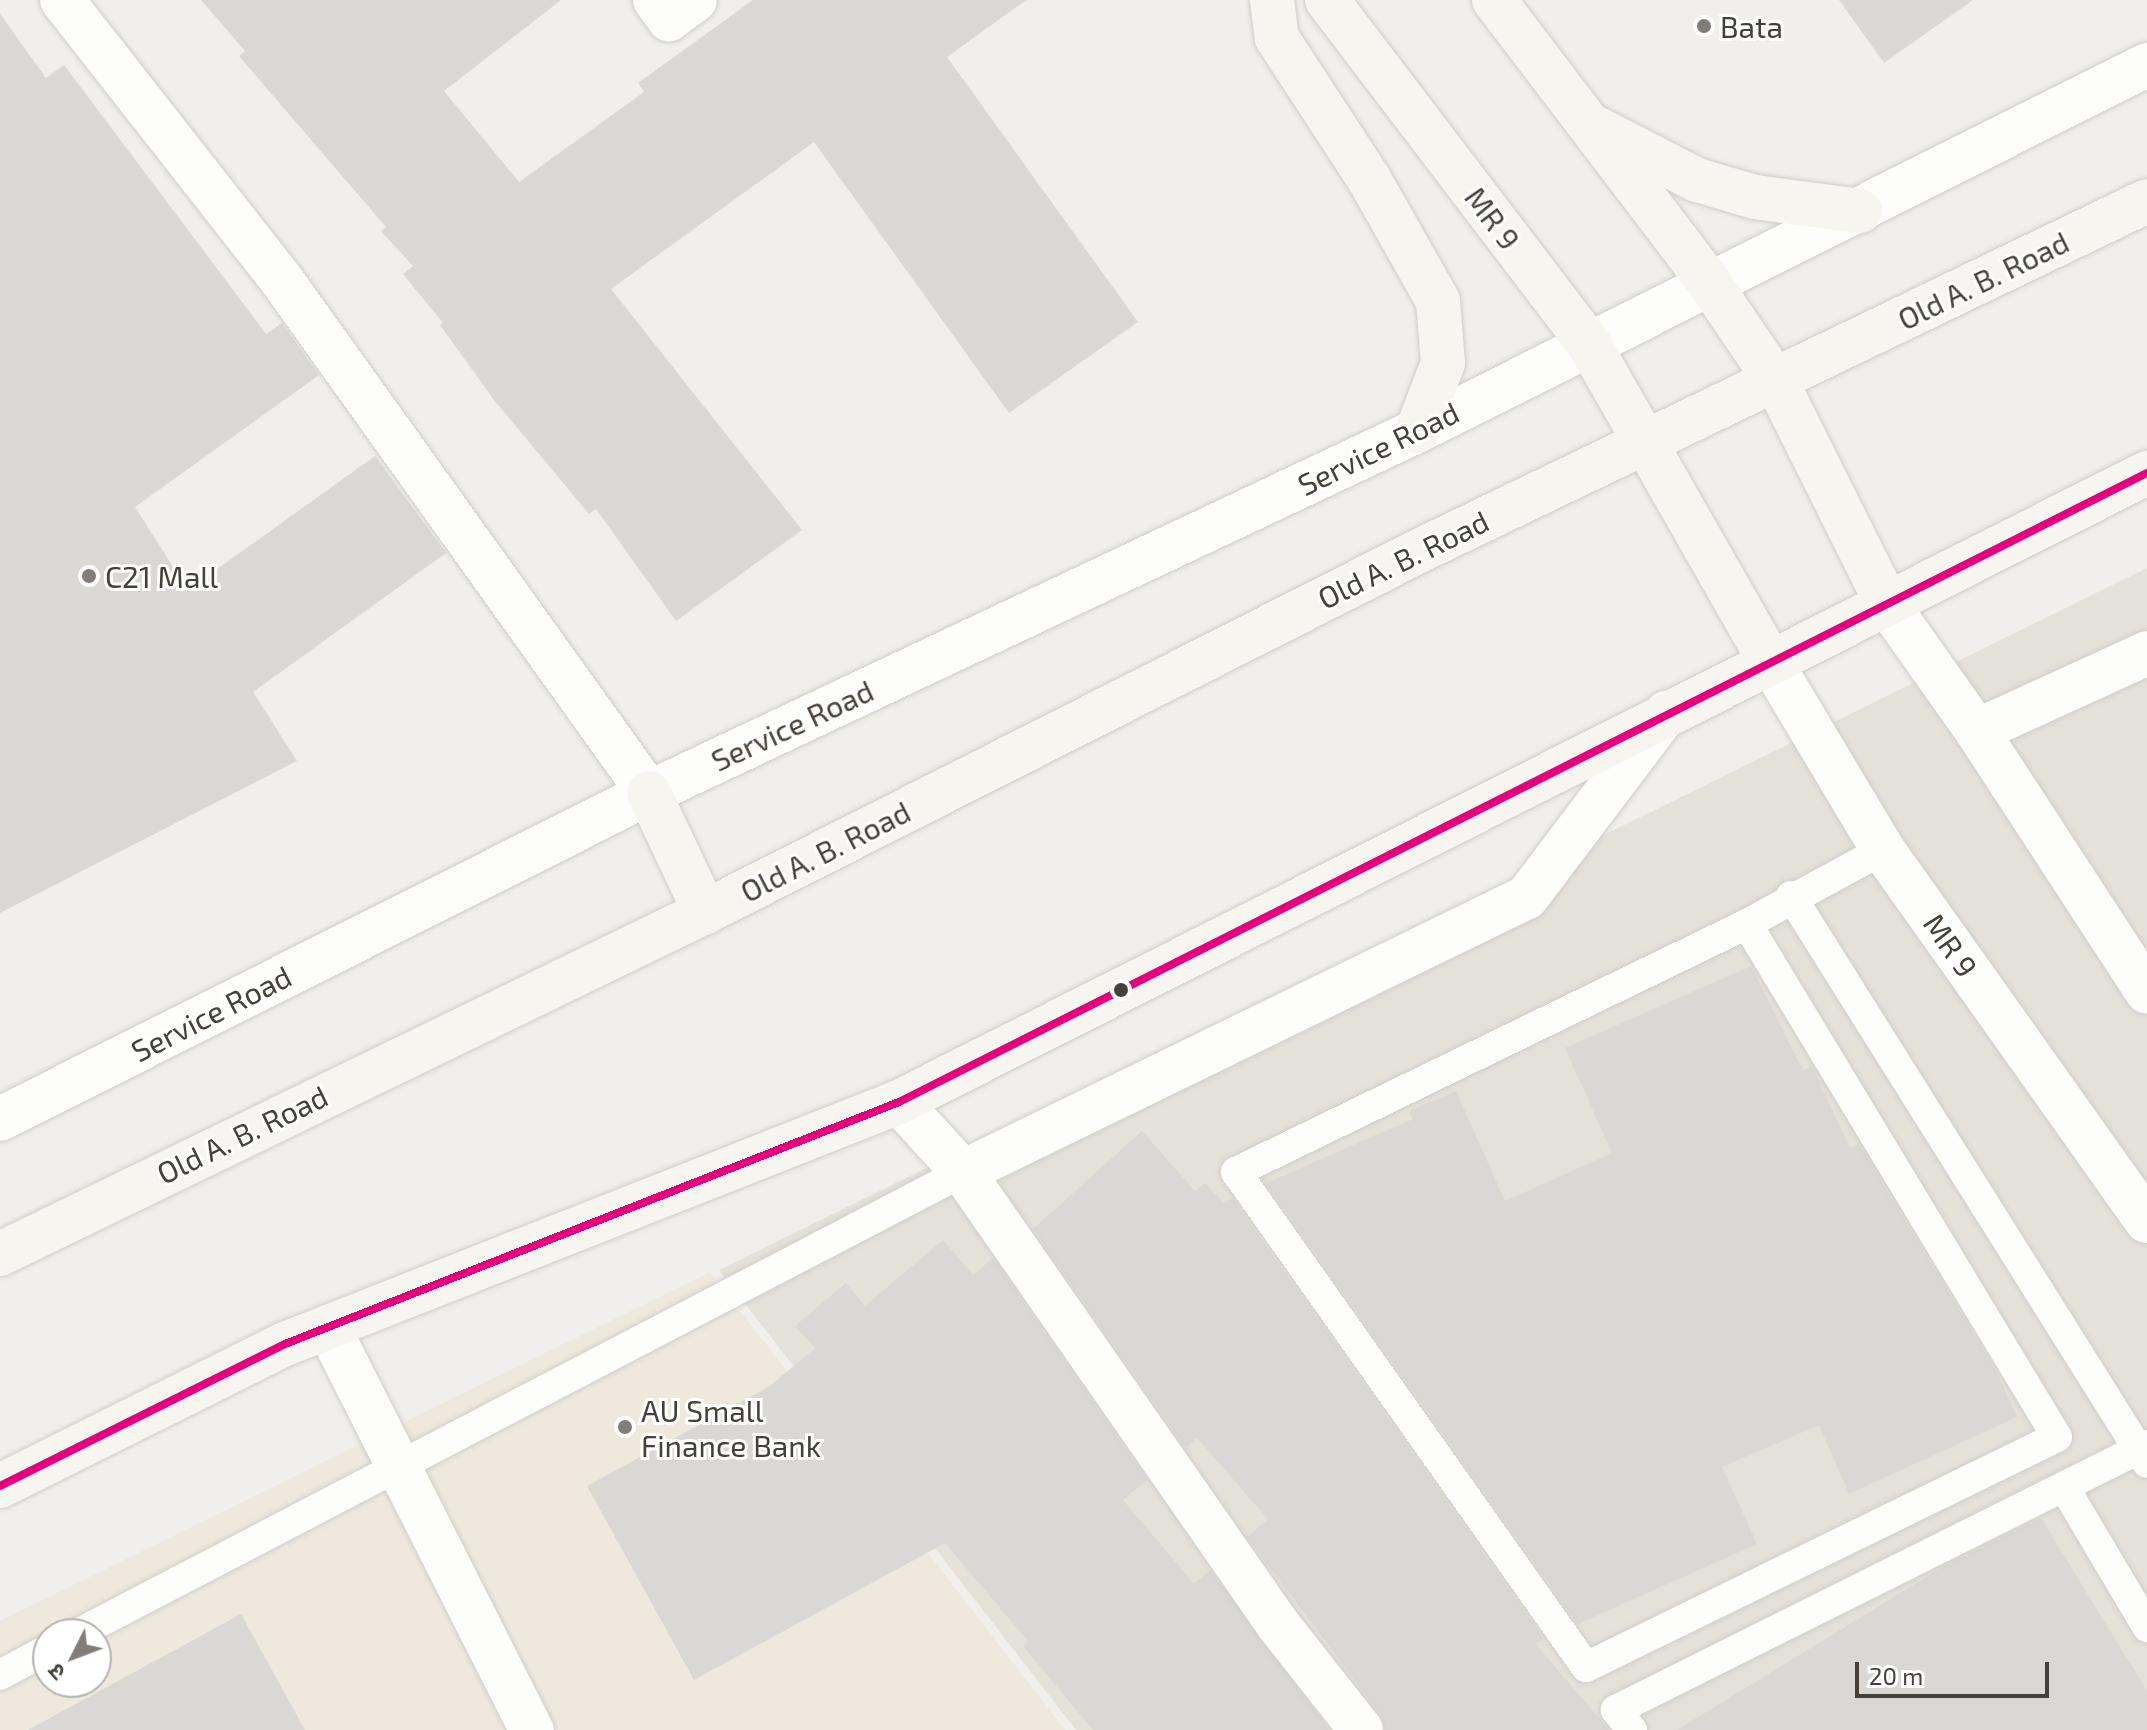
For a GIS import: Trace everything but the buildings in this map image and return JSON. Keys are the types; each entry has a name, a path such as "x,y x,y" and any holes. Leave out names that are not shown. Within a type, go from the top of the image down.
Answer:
{"main road":[{"path":"1272,0 1277,38 1369,179 1438,301 1443,363 1417,431"},
{"name":"MR 9","path":"1327,0 1589,344 1770,661"},
{"path":"1494,0 1710,284 1776,381 1887,604"},
{"path":"1589,125 1697,180 1755,197 1860,211"},
{"name":"Old A. B. Road","path":"0,1254 705,912 1251,634 2147,201"},
{"path":"0,1486 328,1327 899,1102 2147,473"},
{"path":"649,793 705,912"}],"street":[{"path":"62,0 283,282 649,793"},
{"path":"655,0 669,19 695,0"},
{"name":"Service Road","path":"0,1119 649,793 1417,431 2147,65"},
{"path":"1887,604 1977,731 2147,992"},
{"path":"1977,731 2147,653"},
{"name":"MR 9","path":"1770,661 1883,850 2147,1221"},
{"path":"963,1172 1527,897 1666,713"},
{"path":"899,1102 963,1172 1279,1626 1361,1730"},
{"path":"328,1327 532,1730"}],"lane":[{"path":"1747,924 2057,1437 1586,1667 1236,1172 1747,924 1791,896 1883,850"},
{"path":"1632,1730 1616,1710 2064,1487 2144,1452 1791,896"},
{"path":"108,1618 963,1172"},
{"path":"2064,1487 2147,1627"},
{"path":"0,1675 32,1658"}],"shaded area":[{"path":"2147,568 2147,1730 1076,1730 719,1270"},
{"path":"710,1272 1065,1730 0,1730 0,1621"}],"transit line":[{"path":"0,1486 285,1344 899,1102 2147,473"}],"place":[{"name":"Bata","path":"1704,26"},
{"name":"C21 Mall","path":"89,576"},
{"name":"AU Small Finance Bank","path":"625,1427"}]}
